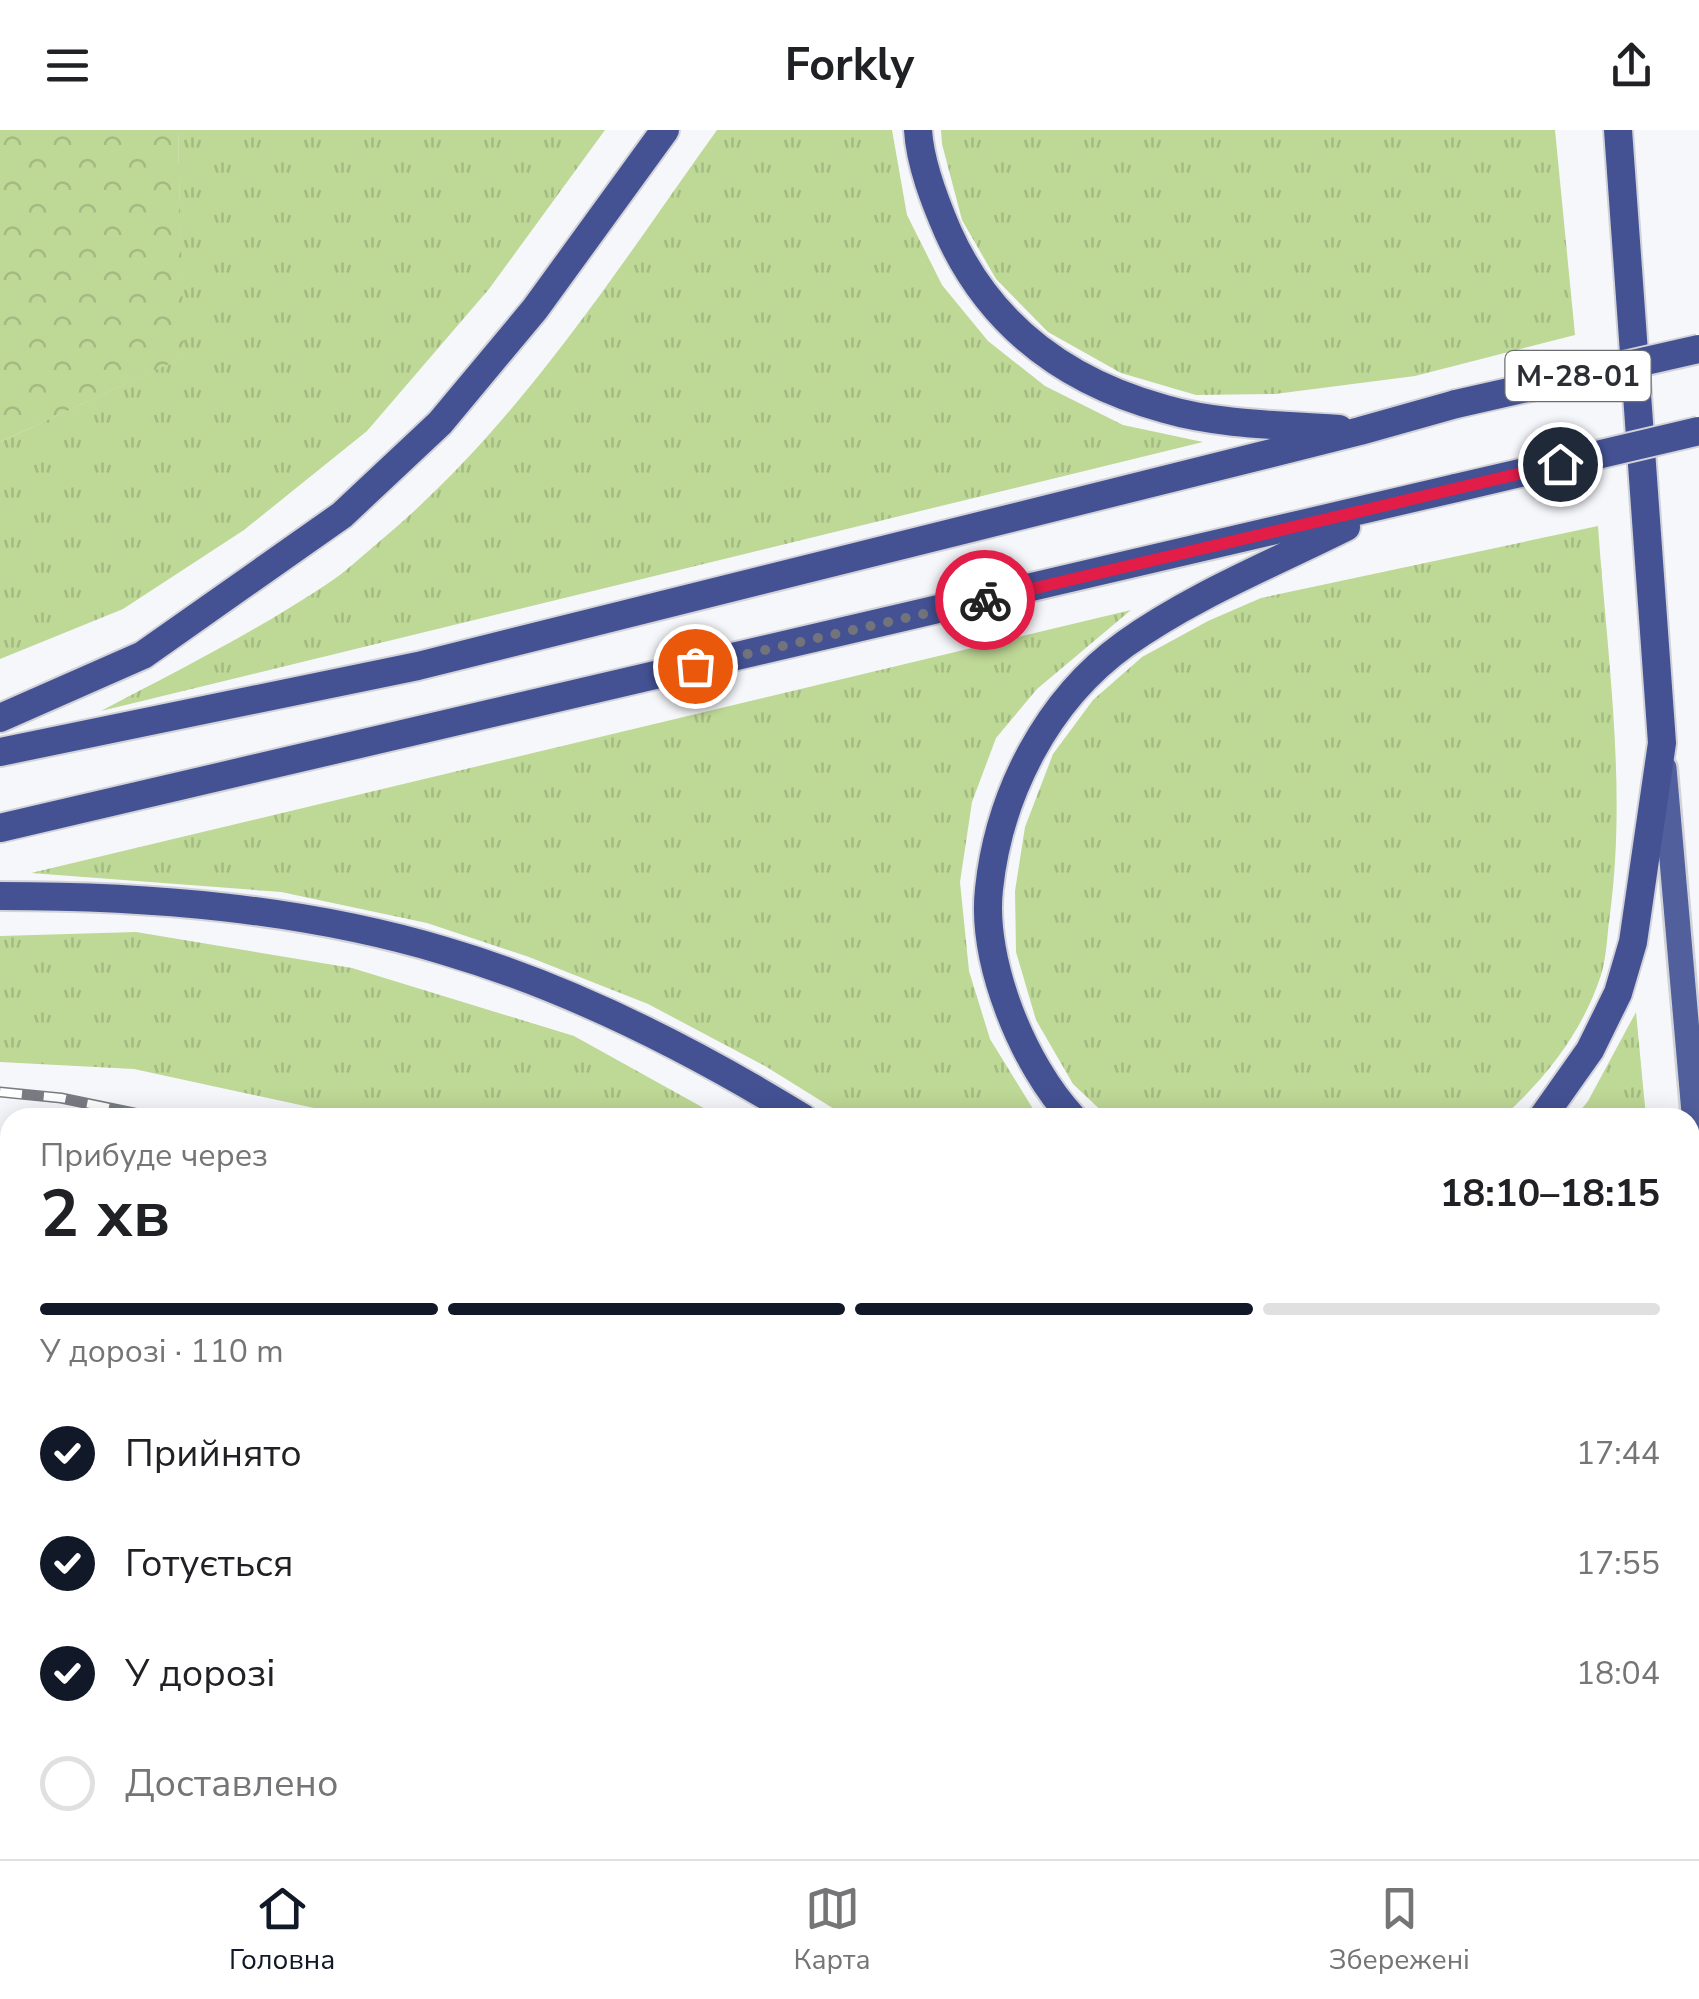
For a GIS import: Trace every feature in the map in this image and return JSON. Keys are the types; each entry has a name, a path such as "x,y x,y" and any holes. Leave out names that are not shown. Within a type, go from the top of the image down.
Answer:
{"highway":[{"path":"0,718 143,655 342,516 440,423 535,309 665,130"},
{"path":"918,130 937,206 964,268 1021,337 1035,347 1078,375 1165,409 1234,421 1360,431"},
{"path":"1549,1108 1590,1050 1618,993 1634,942 1662,743 1618,130"},
{"name":"М-28-01","path":"0,752 418,666 1456,404 1699,348"},
{"name":"М-28-01","path":"0,828 1699,431"},
{"path":"1064,1108 1019,1037 995,968 988,892 1002,820 1028,756 1068,697 1124,645 1196,602 1391,506"},
{"path":"0,896 207,904 334,924 445,951 575,997 733,1074 786,1108"}],"main road":[{"path":"1662,743 1694,1108"}],"green space":[{"path":"0,130 178,130 184,357 0,442"},
{"path":"178,130 605,130 489,289 367,431 244,530 123,609 0,659 0,442 183,357"},
{"path":"717,130 892,130 907,215 942,285 988,341 1045,386 1123,425 1203,442 101,711 300,602 354,563 430,497 520,399 561,347"},
{"path":"941,130 1555,130 1575,335 1415,376 1275,394 1196,395 1121,373 1048,332 996,279 962,220"},
{"path":"1598,526 1614,720 1617,818 1606,953 1593,996 1573,1034 1548,1070 1512,1108 1098,1108 1073,1084 1036,1020 1016,952 1015,891 1025,827 1053,754 1093,700 1142,657 1261,598"},
{"path":"1131,610 1037,689 996,738 972,802 960,882 969,971 990,1039 1032,1108 833,1108 765,1066 648,1004 529,957 427,923 281,892 31,873"},
{"path":"136,932 352,968 574,1036 704,1108 314,1108 134,1069 0,1062 0,936"},
{"path":"1636,1012 1645,1108 1582,1108"}],"railway":[{"path":"0,1092 110,1108"}],"way so far":[{"path":"695,666 985,600"}],"route":[{"path":"985,600 1560,464"}]}
